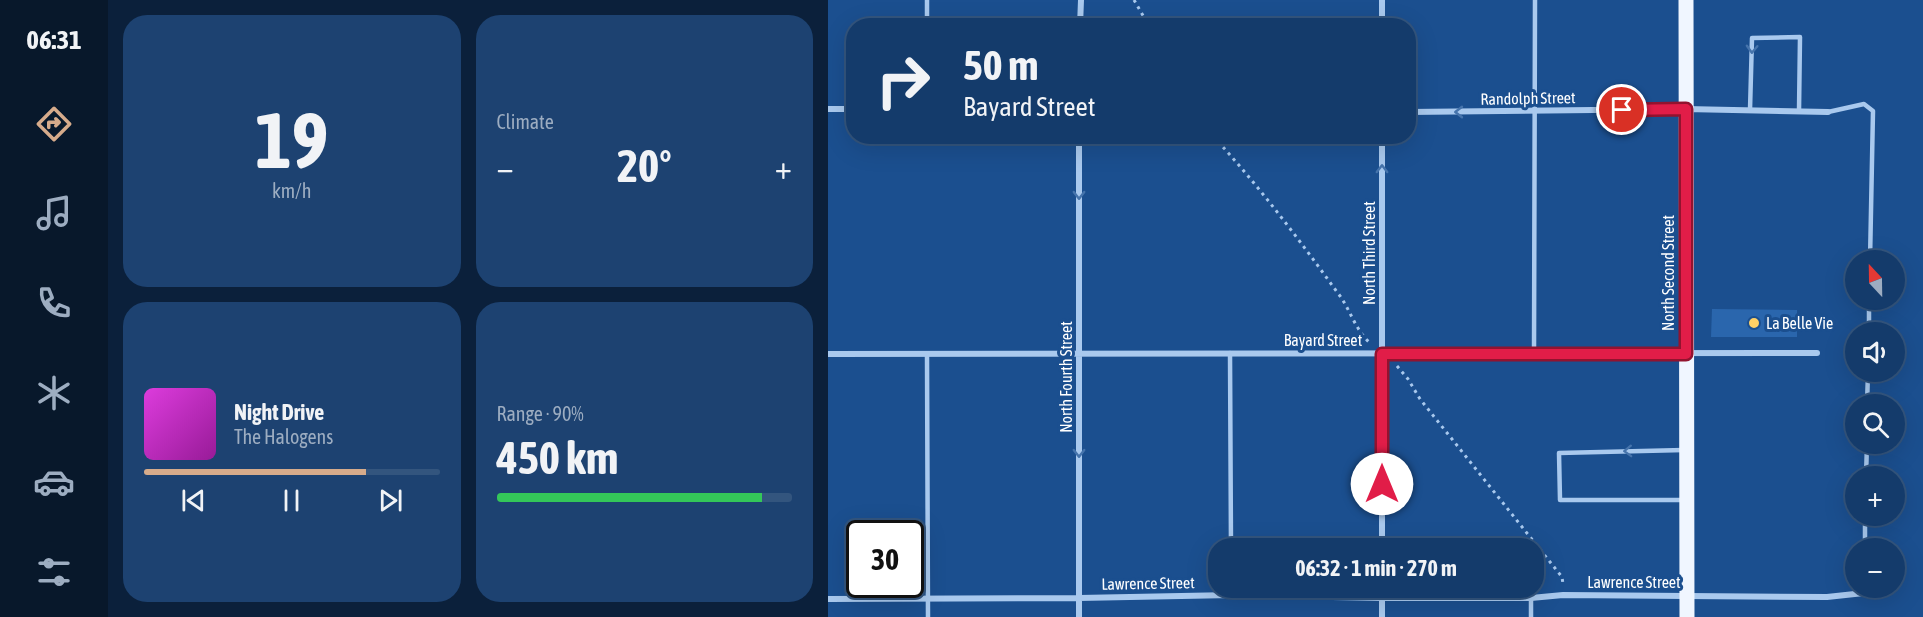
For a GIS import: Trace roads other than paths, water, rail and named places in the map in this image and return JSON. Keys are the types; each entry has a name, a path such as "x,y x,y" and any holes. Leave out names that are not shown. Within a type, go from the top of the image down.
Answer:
{"main road":[{"name":"North Second Street","path":"1686,0 1687,617"}],"street":[{"path":"1080,18 1081,0"},
{"path":"1382,0 1382,18"},
{"path":"828,109 846,109"},
{"name":"Randolph Street","path":"1416,112 1686,109 1828,112"},
{"name":"North Fourth Street","path":"1079,144 1079,617"},
{"name":"North Third Street","path":"1382,144 1382,538"},
{"name":"Bayard Street","path":"828,354 1817,353"},
{"name":"Lawrence Street","path":"828,599 1079,598 1208,592"},
{"name":"Lawrence Street","path":"1544,597 1827,597 1845,594"},
{"path":"1382,598 1382,617"}],"lane":[{"path":"927,0 927,18"},
{"path":"1534,354 1535,0"},
{"path":"1750,110 1752,38 1800,37 1799,111"},
{"path":"1828,112 1864,104 1873,111 1870,250"},
{"path":"1230,353 1232,538"},
{"path":"927,355 928,617"},
{"path":"1687,450 1559,453 1560,500 1687,501"},
{"path":"1531,598 1531,617"}],"place":[{"name":"La Belle Vie","path":"1754,323"}]}
